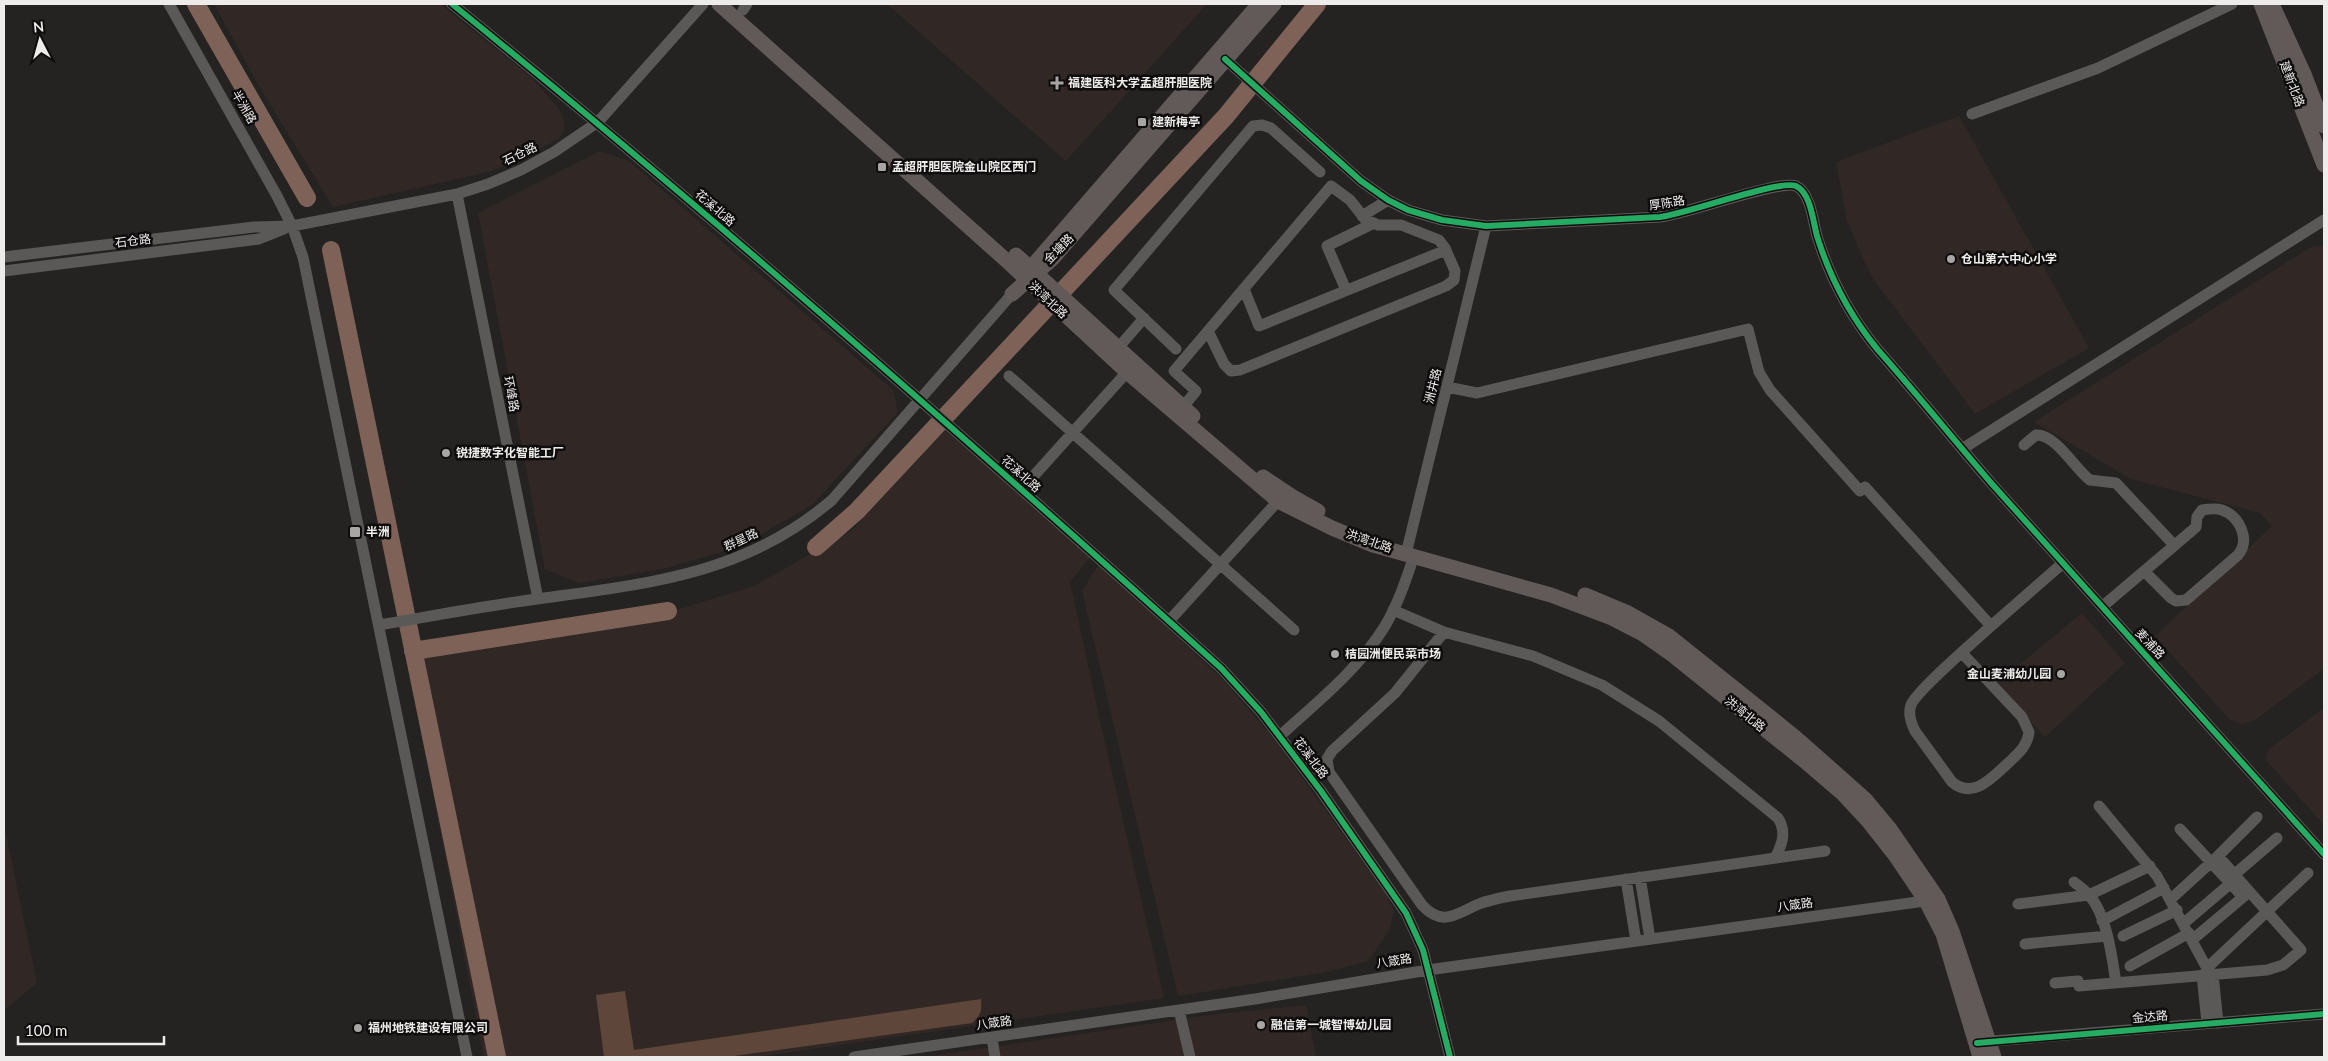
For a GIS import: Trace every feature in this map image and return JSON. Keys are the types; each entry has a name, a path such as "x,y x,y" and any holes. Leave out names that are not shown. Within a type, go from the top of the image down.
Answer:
{"main road":[{"name":"洪湾北路","path":"719,4 750,29 1057,300 1118,348 1243,460 1292,497 1350,526 1410,551 1578,604 1612,618 1656,643 1808,763 1842,794 1932,900 1982,1047 1994,1057"},
{"name":"金塘路","path":"1012,294 1259,4"},
{"name":"金塘路","path":"1028,275 1053,258 1274,4"},
{"name":"建新北路","path":"2261,4 2324,165"},
{"name":"建新北路","path":"2272,4 2304,74 2324,126"},
{"name":"洪湾北路","path":"742,6 1028,275"},
{"name":"洪湾北路","path":"1057,300 1127,372 1278,501 1332,528 1373,545 1410,551"}],"street":[{"name":"半洲路","path":"169,4 248,142 292,226 303,257 467,1057"},
{"name":"花溪北路","path":"452,4 598,122 940,416 1221,668 1280,736 1356,840 1406,913 1416,932 1428,970 1450,1057"},
{"name":"石仓路","path":"4,257 254,227 292,226 457,194 488,184 521,170 561,148 598,122 703,4"},
{"path":"1972,114 2098,68 2232,4"},
{"name":"厚陈路","path":"1225,60 1347,169 1388,200 1408,210 1434,218 1486,226 1672,216 1779,186 1796,186 1807,199 1827,266 1834,283 1855,319 1962,449"},
{"path":"1176,349 1114,290 1250,128 1257,125 1271,128 1320,172"},
{"path":"1183,407 1196,390 1174,371 1208,331 1332,186 1350,200 1362,216 1374,223 1401,225 1435,237 1446,250 1456,275 1451,283 1240,370 1231,371 1227,368 1208,331"},
{"name":"环峰路","path":"457,194 538,599"},
{"path":"1362,216 1388,200"},
{"path":"1962,449 2324,220"},
{"path":"1346,290 1326,246 1374,223"},
{"name":"石仓路","path":"4,271 259,239 292,226"},
{"name":"洲井路","path":"1280,736 1347,674 1378,636 1393,610 1410,551 1486,226"},
{"path":"1244,289 1259,326 1446,250"},
{"name":"群星路","path":"379,626 674,578 716,566 762,546 801,523 832,500 919,398 1012,294"},
{"path":"1118,348 1144,318"},
{"path":"1447,388 1477,393 1748,329 1759,372 1770,390 1860,491 1865,487 1991,626"},
{"path":"1022,489 1127,372"},
{"path":"1009,376 1294,630"},
{"path":"2024,446 2036,435 2042,435 2054,442 2090,480 2116,482 2174,545"},
{"name":"麦浦路","path":"1962,449 2324,854"},
{"path":"1169,621 1278,501"},
{"path":"2102,607 2174,545 2196,527 2199,513 2206,510 2218,510 2226,513 2241,528 2244,546 2238,554 2186,600 2176,601 2170,598 2144,571"},
{"path":"1962,653 2022,717 2029,732 2025,747 1989,781 1982,786 1967,789 1952,782 1915,731 1911,722 1910,709 1914,698 1962,653 1991,626 2063,563"},
{"path":"1393,610 1444,632 1518,650 1571,670 1602,685 1659,721 1778,818 1783,833 1782,845 1774,858"},
{"path":"1444,632 1384,704 1329,754 1327,763 1329,772 1422,905 1429,912 1438,916 1454,916 1482,903 1500,898 1825,851"},
{"path":"2099,806 2150,866 2177,910 2208,973 2213,1023"},
{"path":"2171,899 2257,817"},
{"path":"1347,828 1361,818"},
{"path":"2055,983 2078,981 2079,986 2277,968 2301,950 2268,911 2247,894 2215,859 2180,828"},
{"path":"1356,840 1370,830"},
{"path":"2188,932 2233,879 2277,838"},
{"path":"2018,904 2089,895 2150,866"},
{"path":"2208,973 2308,873"},
{"path":"1640,877 1650,939"},
{"path":"1626,879 1636,941"},
{"path":"2074,882 2089,895 2102,920 2116,982"},
{"path":"2102,920 2164,888"},
{"path":"2130,966 2247,894"},
{"name":"八箴路","path":"854,1057 1179,1010 1428,970 1932,900"},
{"path":"2123,936 2177,910"},
{"path":"2025,944 2107,936"},
{"path":"1179,1010 1190,1057"},
{"name":"金达路","path":"1982,1047 2213,1023 2324,1014"},
{"path":"992,1038 995,1057"}],"shaded area":[{"path":"214,4 440,4 533,79 559,109 564,121 564,131 558,139 551,143 518,160 488,172 333,207 259,86"},
{"name":"福建医科大学孟超肝胆医院","path":"887,4 1207,4 1066,161"},
{"name":"仓山第六中心小学","path":"1959,116 2089,348 1975,414 1876,283 1867,267 1847,221 1836,162"},
{"path":"600,151 629,161 893,390 898,412 812,505 741,546 667,568 580,583 545,569 478,213"},
{"path":"2324,245 2324,669 2255,720 2241,724 2229,719 2155,636 2272,526 2260,513 2131,479 2034,422 2311,247"},
{"path":"945,430 1091,556 1070,582 1164,998 757,1057 484,1057 408,664 416,655 670,612 754,586 851,531"},
{"path":"1099,564 1223,680 1275,740 1385,893 1394,911 1389,931 1368,961 1327,972 1178,996 1082,591"},
{"name":"金山麦浦幼儿园","path":"2082,613 2125,663 2045,737 1995,685"},
{"path":"2324,708 2324,825 2266,760 2268,750"},
{"path":"4,825 37,983 4,1010"},
{"path":"625,991 634,1050 981,999 981,1007 979,1015 972,1023 727,1057 604,1057 596,995"},
{"path":"1306,1005 1316,1057 925,1057 1210,1015"}],"waterway":[{"path":"196,4 307,198"},
{"path":"816,547 857,511 1226,116 1317,4"},
{"path":"331,250 497,1057"},
{"path":"413,651 668,611"}],"cycle path":[{"path":"452,4 648,166 841,331 1032,498 1221,668 1261,712 1321,791 1406,913 1423,950 1450,1057"},
{"path":"1225,59 1361,181 1388,200 1408,210 1442,220 1486,226 1660,217 1772,187 1796,186 1808,201 1822,252 1835,282 1858,324 1878,350 1992,484 2324,854"},
{"path":"1977,1043 2324,1014"}],"place":[{"name":"福建医科大学孟超肝胆医院","path":"1057,83"},
{"name":"建新梅亭","path":"1142,122"},
{"name":"孟超肝胆医院金山院区西门","path":"882,167"},
{"name":"仓山第六中心小学","path":"1951,259"},
{"name":"锐捷数字化智能工厂","path":"446,453"},
{"name":"半洲","path":"355,532"},
{"name":"桔园洲便民菜市场","path":"1335,654"},
{"name":"金山麦浦幼儿园","path":"2061,674"},
{"name":"融信第一城智博幼儿园","path":"1261,1025"},
{"name":"福州地铁建设有限公司","path":"358,1028"}]}
